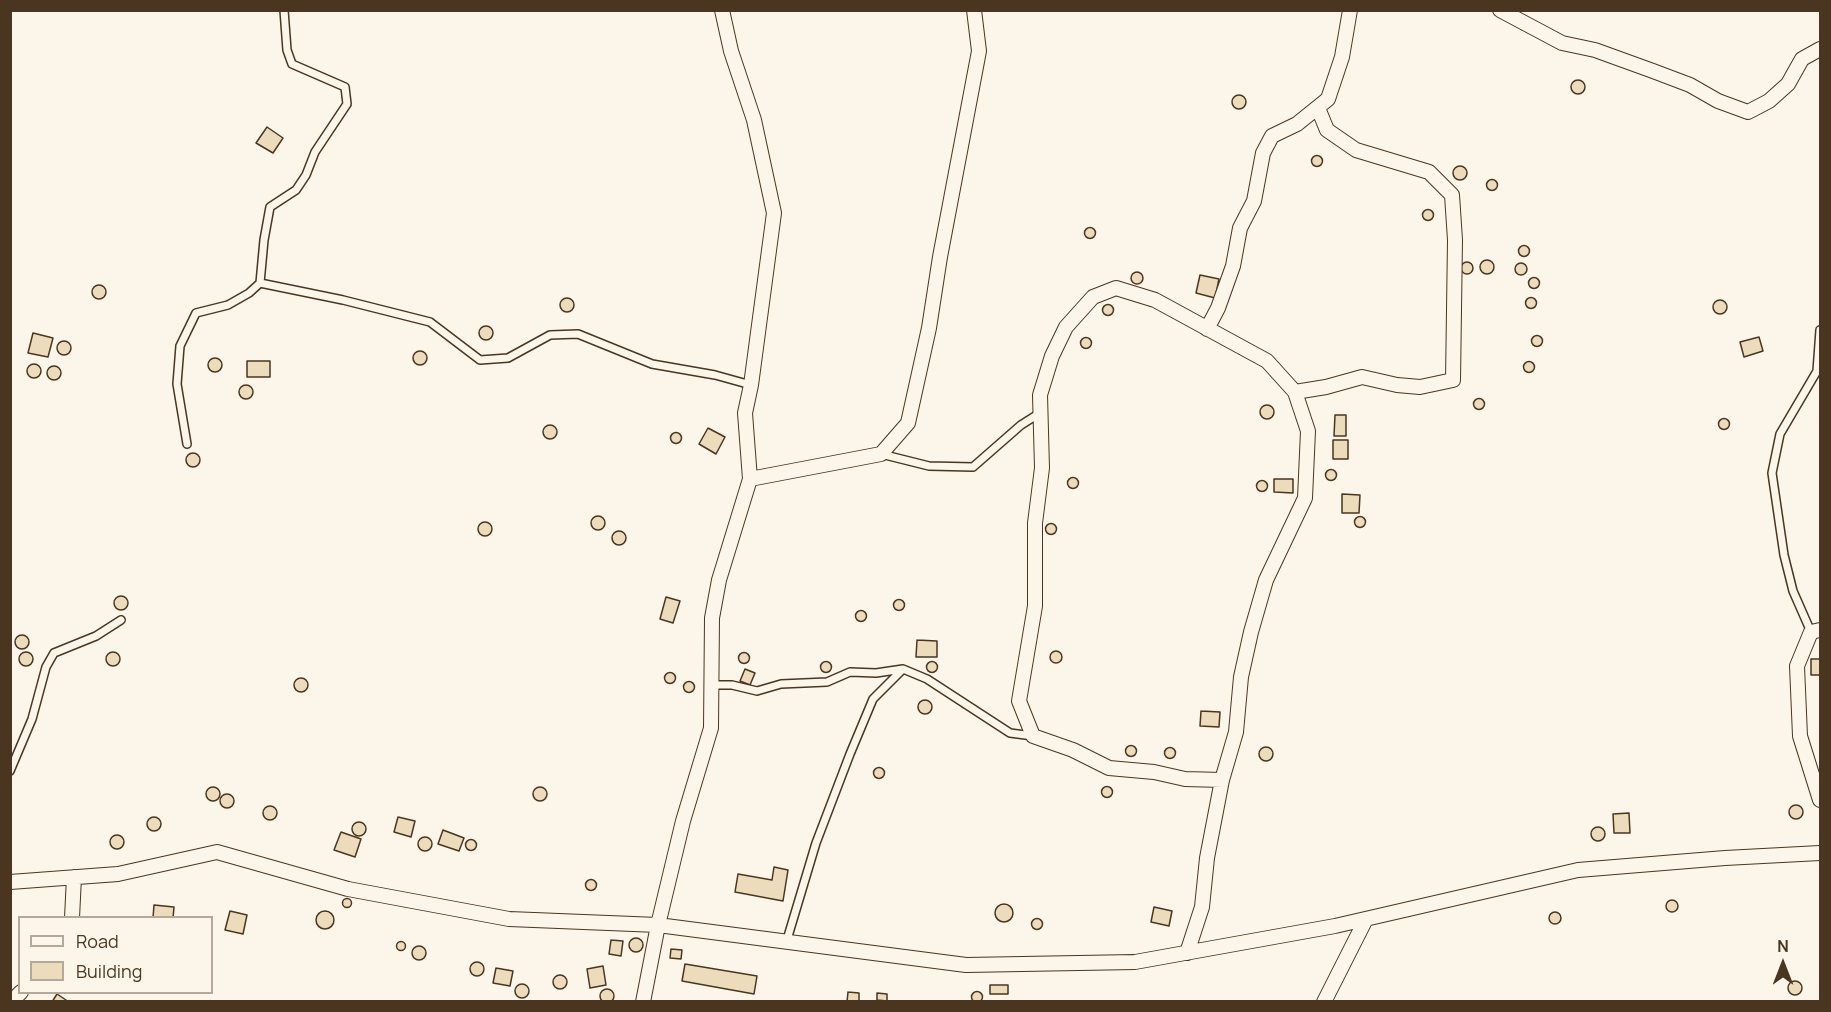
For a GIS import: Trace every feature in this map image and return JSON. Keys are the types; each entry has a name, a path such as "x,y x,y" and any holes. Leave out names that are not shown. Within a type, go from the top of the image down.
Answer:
{"street":[{"path":"643,1002 658,925 683,821 711,728 712,618 719,580 750,479 745,413 751,385 774,213 754,120 731,51 722,10"},
{"path":"750,479 881,454 908,423 929,328 979,51 974,10"},
{"path":"1207,329 1218,308 1233,266 1240,228 1254,201 1263,153 1272,136 1297,124 1328,99 1342,57 1350,10"},
{"path":"1500,10 1562,43 1595,50 1653,71 1690,85 1718,101 1748,112 1769,101 1788,84 1802,59 1821,49"},
{"path":"1295,392 1326,387 1362,376 1396,385 1420,387 1453,380 1455,240 1452,195 1429,172 1356,150 1327,130 1318,108"},
{"path":"1187,953 1202,908 1207,858 1222,780 1236,732 1241,677 1266,580 1305,498 1308,431 1295,392 1267,361 1155,300 1116,288 1093,297 1066,327 1052,356 1040,395 1042,468 1035,523 1035,606 1019,701 1033,736 1073,750 1109,768 1154,772 1185,779 1222,780"},
{"path":"1816,631 1797,666 1800,736 1821,800"},
{"path":"10,882 118,874 217,852 348,889 509,919 658,925 966,965 1135,962 1366,919 1578,870 1821,853"},
{"path":"72,916 74,877"},
{"path":"1324,1002 1366,919"}],"lane":[{"path":"187,444 177,384 180,346 196,314 228,305 249,293 260,283 270,207 296,190 306,175 315,152 347,104 345,87 292,64 287,50 284,10"},
{"path":"260,283 343,300 430,322 480,360 508,358 550,335 578,334 652,364 715,375 751,385"},
{"path":"1816,631 1793,591 1784,555 1772,473 1780,434 1817,371 1821,330"},
{"path":"881,454 929,466 973,467 1021,425 1040,413"},
{"path":"10,771 32,719 46,667 54,653 96,636 121,620"},
{"path":"711,685 732,685 758,691 781,684 827,682 850,672 876,673 903,669 927,679 1010,734 1033,736"},
{"path":"786,943 816,843 868,710 873,699 903,669"}],"building":[{"path":"1575,80 1581,80 1585,87 1581,94 1575,94 1571,90 1571,84"},
{"path":"1236,95 1242,95 1246,102 1242,109 1236,109 1232,105 1232,99"},
{"path":"267,127 283,138 273,153 256,143"},
{"path":"1317,155 1323,161 1317,167 1311,161"},
{"path":"1457,166 1463,166 1467,173 1463,180 1457,180 1453,176 1453,170"},
{"path":"1492,179 1498,185 1492,191 1486,185"},
{"path":"1428,209 1434,215 1428,221 1422,215"},
{"path":"1090,227 1096,233 1090,239 1084,233"},
{"path":"1524,245 1530,251 1524,257 1518,251"},
{"path":"1484,260 1490,260 1494,267 1490,274 1484,274 1480,270 1480,264"},
{"path":"1467,262 1473,268 1467,274 1461,268"},
{"path":"1521,263 1527,269 1521,275 1515,269"},
{"path":"1137,272 1143,278 1137,284 1131,278"},
{"path":"1200,275 1219,279 1215,298 1196,293"},
{"path":"1534,277 1540,283 1534,289 1528,283"},
{"path":"96,285 102,285 106,292 102,299 96,299 92,295 92,289"},
{"path":"1531,297 1537,303 1531,309 1525,303"},
{"path":"564,298 570,298 574,305 570,312 564,312 560,308 560,302"},
{"path":"1717,300 1723,300 1727,307 1723,314 1717,314 1713,310 1713,304"},
{"path":"1108,304 1114,310 1108,316 1102,310"},
{"path":"483,326 489,326 493,333 489,340 483,340 479,336 479,330"},
{"path":"33,333 53,338 48,357 28,353"},
{"path":"1537,335 1543,341 1537,347 1531,341"},
{"path":"1086,337 1092,343 1086,349 1080,343"},
{"path":"1759,337 1763,351 1744,357 1740,342"},
{"path":"61,341 67,341 71,348 67,355 61,355 57,351 57,345"},
{"path":"417,351 423,351 427,358 423,365 417,365 413,361 413,355"},
{"path":"212,358 218,358 222,365 218,372 212,372 208,368 208,362"},
{"path":"247,361 270,361 270,377 247,377"},
{"path":"1529,361 1535,367 1529,373 1523,367"},
{"path":"31,364 37,364 41,371 37,378 31,378 27,374 27,368"},
{"path":"51,366 57,366 61,373 57,380 51,380 47,376 47,370"},
{"path":"243,385 249,385 253,392 249,399 243,399 239,395 239,389"},
{"path":"1479,398 1485,404 1479,410 1473,404"},
{"path":"1264,405 1270,405 1274,412 1270,419 1264,419 1260,415 1260,409"},
{"path":"1335,415 1346,415 1346,436 1334,436"},
{"path":"1724,418 1730,424 1724,430 1718,424"},
{"path":"547,425 553,425 557,432 553,439 547,439 543,435 543,429"},
{"path":"708,428 725,437 716,454 699,444"},
{"path":"676,432 682,438 676,444 670,438"},
{"path":"1333,440 1348,440 1348,459 1333,459"},
{"path":"190,453 196,453 200,460 196,467 190,467 186,463 186,457"},
{"path":"1331,469 1337,475 1331,481 1325,475"},
{"path":"1073,477 1079,483 1073,489 1067,483"},
{"path":"1274,479 1293,479 1293,493 1274,492"},
{"path":"1262,480 1268,486 1262,492 1256,486"},
{"path":"1342,494 1360,495 1359,513 1342,513"},
{"path":"595,516 601,516 605,523 601,530 595,530 591,526 591,520"},
{"path":"1360,516 1366,522 1360,528 1354,522"},
{"path":"482,522 488,522 492,529 488,536 482,536 478,532 478,526"},
{"path":"1051,523 1057,529 1051,535 1045,529"},
{"path":"616,531 622,531 626,538 622,545 616,545 612,541 612,535"},
{"path":"118,596 124,596 128,603 124,610 118,610 114,606 114,600"},
{"path":"666,597 680,601 673,623 660,619"},
{"path":"899,599 905,605 899,611 893,605"},
{"path":"861,610 867,616 861,622 855,616"},
{"path":"19,635 25,635 29,642 25,649 19,649 15,645 15,639"},
{"path":"917,640 937,641 937,657 916,657"},
{"path":"1056,651 1062,657 1056,663 1050,657"},
{"path":"23,652 29,652 33,659 29,666 23,666 19,662 19,656"},
{"path":"110,652 116,652 120,659 116,666 110,666 106,662 106,656"},
{"path":"744,652 750,658 744,664 738,658"},
{"path":"1811,659 1820,659 1820,675 1811,675"},
{"path":"826,661 832,667 826,673 820,667"},
{"path":"932,661 938,667 932,673 926,667"},
{"path":"745,669 755,673 750,685 740,681"},
{"path":"670,672 676,678 670,684 664,678"},
{"path":"298,678 304,678 308,685 304,692 298,692 294,688 294,682"},
{"path":"689,681 695,687 689,693 683,687"},
{"path":"922,700 928,700 932,707 928,714 922,714 918,710 918,704"},
{"path":"1201,711 1220,712 1219,727 1200,726"},
{"path":"1131,745 1137,751 1131,757 1125,751"},
{"path":"1170,747 1176,753 1170,759 1164,753"},
{"path":"1263,747 1269,747 1273,754 1269,761 1263,761 1259,757 1259,751"},
{"path":"879,767 885,773 879,779 873,773"},
{"path":"1107,786 1113,792 1107,798 1101,792"},
{"path":"210,787 216,787 220,794 216,801 210,801 206,797 206,791"},
{"path":"537,787 543,787 547,794 543,801 537,801 533,797 533,791"},
{"path":"224,794 230,794 234,801 230,808 224,808 220,804 220,798"},
{"path":"1793,805 1799,805 1803,812 1799,819 1793,819 1789,815 1789,809"},
{"path":"267,806 273,806 277,813 273,820 267,820 263,816 263,810"},
{"path":"1629,813 1630,833 1614,833 1613,814"},
{"path":"151,817 157,817 161,824 157,831 151,831 147,827 147,821"},
{"path":"398,817 415,821 411,837 394,832"},
{"path":"356,822 362,822 366,829 362,836 356,836 352,832 352,826"},
{"path":"1595,827 1601,827 1605,834 1601,841 1595,841 1591,837 1591,831"},
{"path":"443,830 464,838 459,851 438,844"},
{"path":"341,832 361,839 355,857 334,850"},
{"path":"114,835 120,835 124,842 120,849 114,849 110,845 110,839"},
{"path":"422,837 428,837 432,844 428,851 422,851 418,847 418,841"},
{"path":"471,839 477,845 471,851 465,845"},
{"path":"774,867 788,870 783,901 735,892 738,874 772,880"},
{"path":"591,879 597,885 591,891 585,885"},
{"path":"347,898 352,903 347,908 342,903"},
{"path":"1674,900 1678,906 1674,912 1670,912 1666,904"},
{"path":"1004,904 1010,907 1013,913 1010,919 1004,922 998,919 995,913 998,907"},
{"path":"154,905 174,907 173,916 153,916"},
{"path":"1154,907 1172,911 1169,926 1151,922"},
{"path":"230,911 247,915 243,934 225,930"},
{"path":"325,911 331,914 334,920 331,926 325,929 319,926 316,920 319,914"},
{"path":"1557,912 1561,918 1557,924 1553,924 1549,916"},
{"path":"1037,918 1043,924 1037,930 1031,924"},
{"path":"633,938 639,938 643,945 639,952 633,952 629,948 629,942"},
{"path":"611,940 623,941 621,956 609,954"},
{"path":"401,941 406,946 401,951 396,946"},
{"path":"416,946 422,946 426,953 422,960 416,960 412,956 412,950"},
{"path":"671,949 682,950 681,959 670,958"},
{"path":"474,962 480,962 484,969 480,976 474,976 470,972 470,966"},
{"path":"685,964 757,976 754,994 682,981"},
{"path":"603,966 606,985 590,988 587,969"},
{"path":"496,968 513,971 510,986 493,983"},
{"path":"557,975 563,975 567,982 563,989 557,989 553,985 553,979"},
{"path":"1792,981 1798,981 1802,988 1798,995 1792,995 1788,991 1788,985"},
{"path":"519,984 525,984 529,991 525,998 519,998 515,994 515,988"},
{"path":"990,985 1008,985 1008,994 990,994"},
{"path":"607,989 612,991 614,996 612,1001 607,1003 602,1001 600,996 602,991"},
{"path":"977,991 983,997 977,1003 971,997"},
{"path":"848,992 859,993 859,1002 847,1002"},
{"path":"877,993 887,994 887,1001 877,1000"},
{"path":"57,994 69,1002 52,1002"}]}
